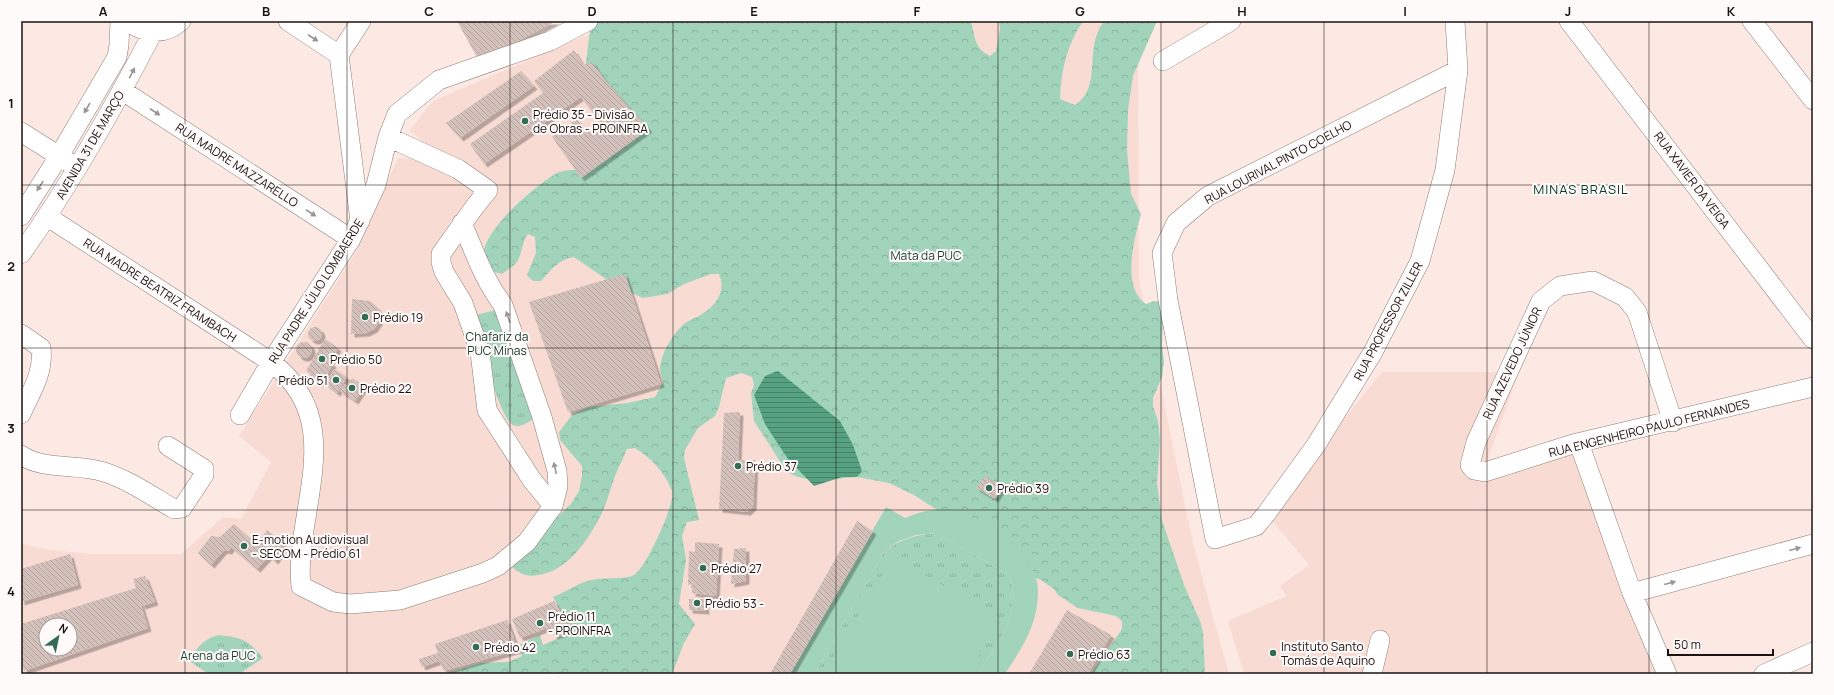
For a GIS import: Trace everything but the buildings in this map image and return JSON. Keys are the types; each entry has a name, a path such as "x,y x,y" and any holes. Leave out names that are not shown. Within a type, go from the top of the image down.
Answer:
{"street":[{"name":"AVENIDA 31 DE MARÇO","path":"21,216 59,156 117,57 120,46 120,21"},
{"path":"127,21 139,29 153,32 164,31 176,26 181,21"},
{"path":"288,21 339,55"},
{"path":"360,221 339,55 361,21"},
{"name":"RUA PADRE JÚLIO LOMBAERDE","path":"240,415 271,362 351,239 376,185 388,137 397,114 439,80 550,40 588,21"},
{"path":"1163,61 1231,21"},
{"name":"RUA PROFESSOR ZILLER","path":"1215,539 1256,526 1316,446 1374,352 1420,261 1446,170 1458,70 1455,21"},
{"name":"RUA XAVIER DA VEIGA","path":"1569,21 1813,339"},
{"path":"1752,21 1813,100"},
{"name":"AVENIDA 31 DE MARÇO","path":"21,254 48,217 78,168 123,90 153,32"},
{"name":"RUA LOURIVAL PINTO COELHO","path":"1215,539 1168,300 1162,253 1176,223 1208,196 1458,70"},
{"name":"RUA MADRE MAZZARELLO","path":"123,90 351,239"},
{"path":"21,132 78,168"},
{"path":"388,137 458,169 488,190 462,223 441,254 441,262 444,272 463,303 480,352 487,410 532,480 552,506"},
{"name":"RUA MADRE BEATRIZ FRAMBACH","path":"48,217 271,362 281,370 298,390 311,419 314,434 312,470 301,550 301,584 305,589 333,602 350,604 400,600 458,583 498,566 527,542 552,506 558,486 556,471 542,416 503,305 492,290 479,266 462,223"},
{"name":"RUA AZEVEDO JÚNIOR","path":"1486,472 1474,470 1470,465 1476,442 1541,301 1560,286 1593,281 1625,297 1638,312 1673,422"},
{"path":"21,334 41,348 42,360 41,371 21,414"},
{"name":"RUA ENGENHEIRO PAULO FERNANDES","path":"1486,472 1579,443 1673,422 1813,387"},
{"path":"1579,443 1632,593 1667,674"},
{"path":"21,455 34,462 103,471 122,479 174,509 182,508 204,475 204,469 168,446"},
{"path":"1632,593 1813,544"},
{"path":"1372,674 1380,640"},
{"path":"1764,674 1813,652"}],"shaded area":[{"path":"620,21 1138,21 1139,281 1193,544 1229,674 21,674 21,543 43,549 92,554 181,554 223,517 241,519 271,462 239,436 356,252 398,158 416,159 422,141 410,130 433,101"},
{"path":"778,371 840,421 853,445 862,471 857,477 842,477 814,486 788,459 765,424 754,395 765,376"},
{"path":"1382,372 1519,372 1482,475 1574,445 1664,674 1244,674 1228,621 1286,596 1280,586 1309,565 1267,514"}],"green space":[{"name":"Mata da PUC","path":"591,21 971,21 978,46 990,56 996,51 1000,29 999,21 1083,21 1077,30 1066,58 1063,68 1061,88 1060,99 1075,105 1083,98 1088,90 1092,72 1095,41 1099,29 1104,21 1157,21 1133,76 1128,110 1127,150 1131,194 1141,214 1133,249 1132,275 1134,287 1138,297 1146,304 1154,301 1162,302 1162,345 1164,361 1162,377 1153,398 1153,406 1158,421 1160,440 1157,483 1162,520 1184,585 1200,621 1203,632 1205,674 1091,674 1122,629 1122,621 1116,616 1078,608 1058,595 1054,589 1041,580 1026,574 986,542 914,495 889,483 857,477 815,481 791,474 785,469 754,421 751,393 754,385 752,377 741,373 726,378 719,407 715,416 698,428 685,450 684,458 699,520 687,522 682,536 686,560 679,604 695,624 684,643 672,674 560,674 554,672 546,674 445,674 481,663 508,662 522,656 519,645 540,635 543,645 572,632 553,597 587,581 630,577 639,570 646,561 665,521 672,498 672,491 666,478 657,466 647,456 635,448 627,449 615,476 601,515 591,533 570,559 553,571 532,576 520,573 508,563 571,504 579,491 582,466 560,440 559,432 573,414 589,407 627,403 655,397 663,383 660,370 661,363 664,352 670,341 677,331 685,324 705,312 714,304 722,287 719,274 711,274 684,284 667,294 643,298 616,286 574,257 564,260 552,269 541,281 533,281 527,275 536,253 535,237 528,234 518,261 514,265 502,274 487,270 483,258 486,244 501,221 523,199 555,174 586,166 597,161 622,144 584,79"},
{"name":"Chafariz da PUC Minas","path":"500,309 533,419 516,426 513,425 508,419 502,408 472,316"},
{"path":"886,507 905,518 934,510 967,516 1001,532 1010,538 1020,548 1036,578 1038,586 1037,603 1028,635 1005,674 978,674 1000,639 1011,615 1013,589 1009,575 936,533 916,535 899,541 890,547 883,554 814,674 790,674"},
{"path":"936,533 1009,575 1013,589 1011,615 1000,639 978,674 814,674 883,554 901,541 921,535"},
{"path":"893,556 1000,620 968,674 823,674"},
{"name":"Arena da PUC","path":"218,635 244,640 263,658 242,672 244,674 209,674 189,661 204,642"}],"place":[{"name":"Prédio 35 - Divisão de Obras - PROINFRA","path":"525,121"},
{"name":"Prédio 19","path":"365,317"},
{"name":"Prédio 50","path":"322,359"},
{"name":"Prédio 51","path":"336,380"},
{"name":"Prédio 22","path":"352,388"},
{"name":"Prédio 37","path":"738,466"},
{"name":"Prédio 39","path":"989,488"},
{"name":"E-motion Audiovisual - SECOM - Prédio 61","path":"244,546"},
{"name":"Prédio 27","path":"703,568"},
{"name":"Prédio 53 -","path":"697,603"},
{"name":"Prédio 11 - PROINFRA","path":"540,623"},
{"name":"Prédio 42","path":"476,647"},
{"name":"Instituto Santo Tomás de Aquino","path":"1273,653"},
{"name":"Prédio 63","path":"1070,654"}],"district":[{"name":"MINAS BRASIL","path":"1581,189"}]}
